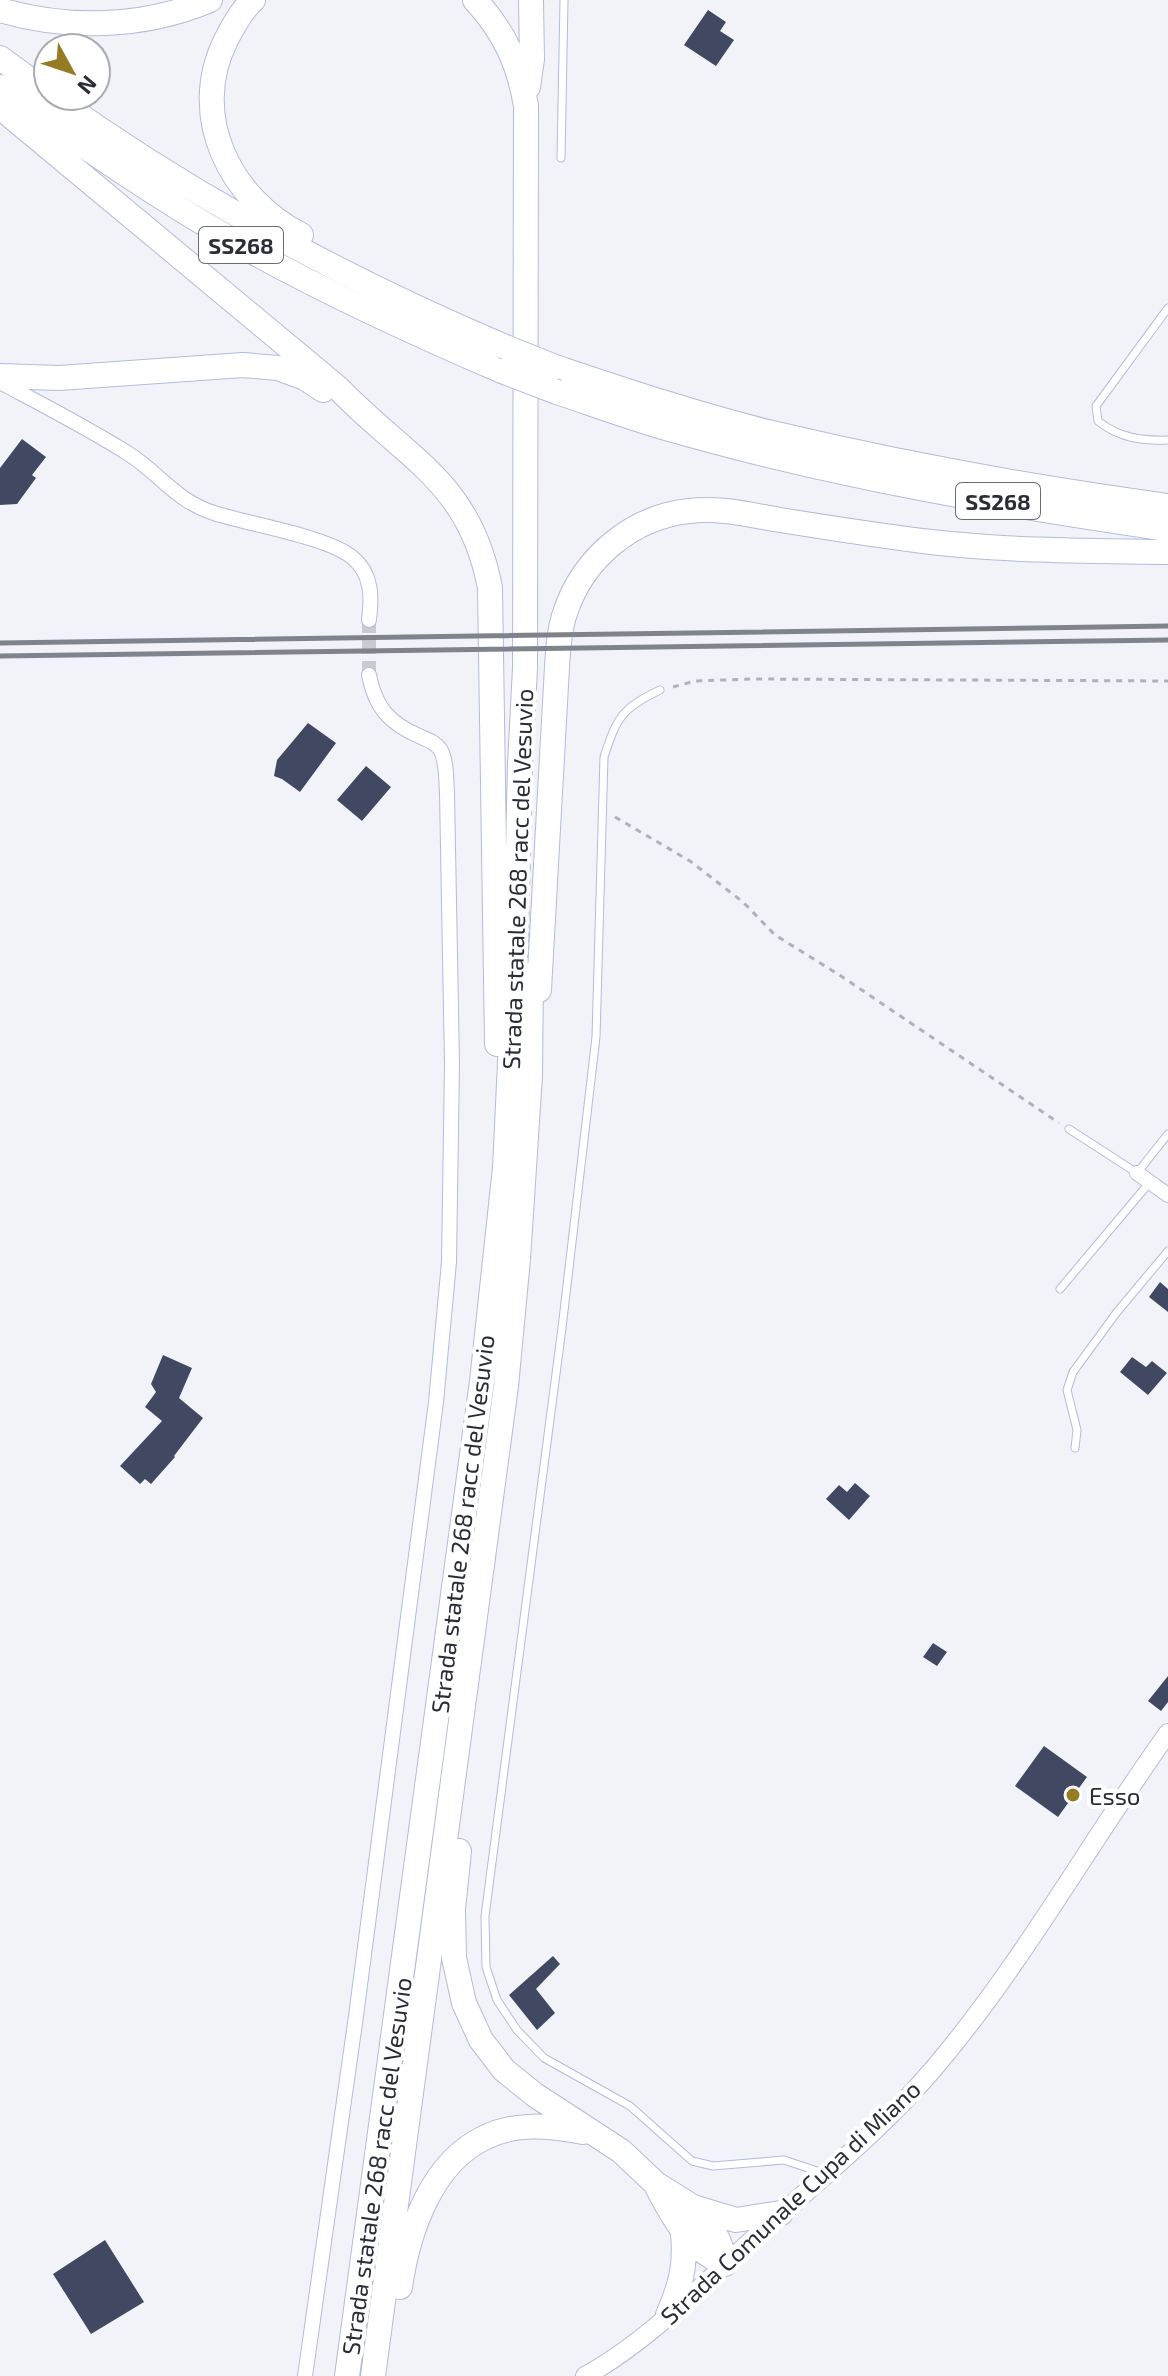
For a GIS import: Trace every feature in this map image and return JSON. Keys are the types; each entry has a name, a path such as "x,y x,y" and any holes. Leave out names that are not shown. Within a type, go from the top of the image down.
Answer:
{"highway":[{"path":"0,10 48,21 88,24 158,17 210,0"},
{"path":"253,0 232,27 220,51 212,80 214,131 233,174 249,196 286,228 428,302 502,358"},
{"name":"Strada statale 268 racc del Vesuvio","path":"347,2376 466,1507 505,1168 525,668 526,106 517,63 490,16 475,0"},
{"path":"526,106 532,59 531,0"},
{"name":"SS268","path":"0,58 32,81"},
{"name":"SS268","path":"0,87 146,188 254,253 346,301 502,358 555,367 677,407 771,432 974,474 1168,506"},
{"path":"0,107 338,388 447,488 476,537 490,588 497,1062 490,1299"},
{"name":"SS268","path":"76,112 160,169 265,233 502,358 557,392 672,429 828,469 1090,518 1168,529"},
{"path":"0,376 59,378 243,365 278,368 305,378 363,414"},
{"path":"37,402 35,393 41,385 59,378"},
{"path":"530,1076 540,984 559,641 564,615 574,590 589,566 610,546 633,528 660,516 691,510 948,544 1025,550 1168,552"},
{"name":"Strada statale 268 racc del Vesuvio","path":"373,2376 506,1386 518,1259 530,1076 532,763 525,668"},
{"path":"467,1683 466,1761 453,1909 454,1958 464,2003 481,2040 504,2070 535,2095 621,2151 656,2184 693,2207 715,2230 722,2244 725,2264"},
{"path":"383,2376 403,2268 413,2232 428,2197 445,2171 464,2151 486,2137 516,2128 543,2126 596,2134"},
{"path":"656,2184 683,2233 709,2257 725,2264"},
{"path":"693,2207 736,2220 781,2213"},
{"path":"668,2315 683,2271 683,2233"}],"street":[{"path":"0,382 131,456 186,502 212,513 335,546 354,558 369,577 372,603 369,620"},
{"path":"305,2376 359,2000 430,1449 449,1262 452,1064 447,793 443,753 434,742 417,736 384,712 378,705 369,675"},
{"path":"1143,1177 1168,1195"},
{"name":"Strada Comunale Cupa di Miano","path":"585,2376 613,2361 668,2315 877,2127 934,2068 1001,1984 1168,1733"}],"lane":[{"path":"561,158 564,0"},
{"path":"1168,308 1096,406 1098,421 1111,432 1132,439 1168,440"},
{"path":"660,690 636,702 614,725 604,757 596,1037 558,1359 485,1916 486,1967 497,2000 517,2030 544,2058 630,2106 692,2161 713,2166 784,2160 826,2174"},
{"path":"1069,1129 1143,1177"},
{"path":"1060,1289 1143,1177 1168,1134"},
{"path":"1075,1448 1077,1430 1067,1390 1073,1372 1117,1312 1168,1251"}],"path":[{"path":"660,690 695,681 752,679 1168,681"},
{"path":"602,811 690,861 743,902 775,935 1069,1129"}],"building":[{"path":"708,10 726,22 720,31 734,40 716,66 684,45"},
{"path":"22,439 46,457 32,475 36,478 17,504 0,505 0,468"},
{"path":"308,723 336,743 300,792 274,776 277,760"},
{"path":"366,766 391,787 362,821 337,800"},
{"path":"1160,1282 1168,1289 1168,1312 1149,1297"},
{"path":"163,1355 192,1368 179,1398 203,1418 151,1484 145,1479 140,1484 120,1466 162,1421 145,1407 156,1392 151,1384"},
{"path":"1132,1357 1146,1367 1152,1361 1167,1373 1148,1395 1120,1372"},
{"path":"855,1483 870,1496 849,1520 826,1499 839,1485 847,1492"},
{"path":"933,1643 947,1652 937,1666 923,1657"},
{"path":"1168,1676 1168,1702 1161,1711 1148,1701"},
{"path":"1044,1746 1087,1777 1058,1817 1015,1786"},
{"path":"553,1956 560,1964 536,1989 555,2013 537,2030 509,1995"},
{"path":"105,2240 144,2302 91,2334 53,2274"}],"tunnel":[{"path":"369,620 369,675"}],"railway":[{"path":"0,643 1168,626"},
{"path":"0,656 1168,640"}],"place":[{"name":"Esso","path":"1073,1795"}]}
